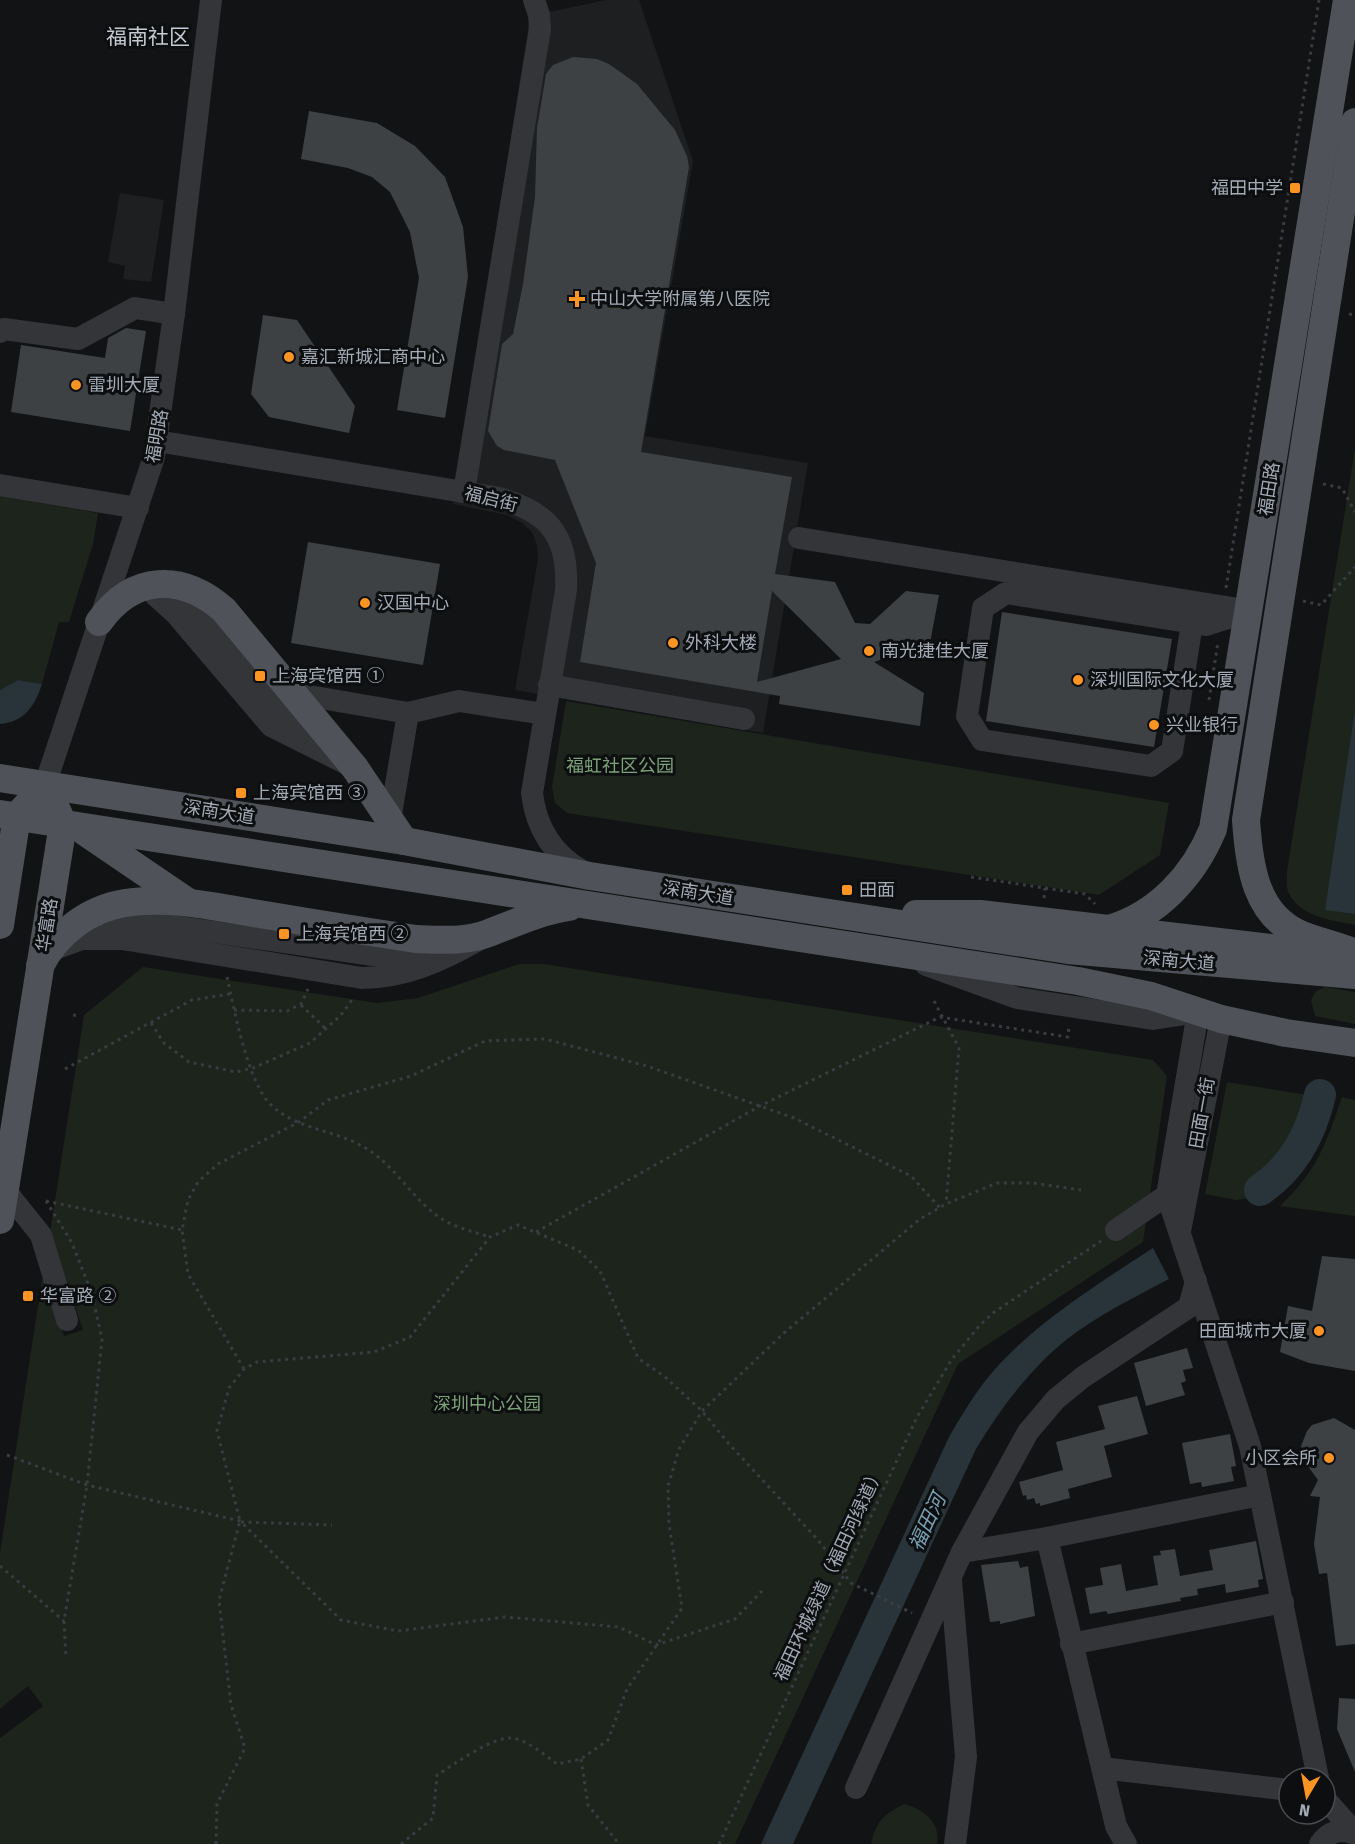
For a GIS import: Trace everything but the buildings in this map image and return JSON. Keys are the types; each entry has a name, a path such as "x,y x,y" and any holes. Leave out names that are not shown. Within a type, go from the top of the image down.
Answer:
{"main road":[{"name":"福田路","path":"1103,917 1144,916 1194,868 1206,847 1218,807 1243,613 1347,0"},
{"name":"福田路","path":"1355,122 1243,613 1246,820 1254,876 1266,907 1285,927 1355,952"},
{"path":"99,622 113,603 144,593 147,585 165,583 185,587 208,596 224,610 355,768 397,830"},
{"name":"深南大道","path":"0,778 397,830 590,876 1068,950 1355,975"},
{"path":"0,925 9,815 45,785 63,824"},
{"path":"9,815 63,824 104,843 172,894 190,903"},
{"name":"深南大道","path":"63,824 902,956 1078,981 1151,996 1210,1015 1355,1044"},
{"name":"华富路","path":"0,1220 44,959 63,824"},
{"path":"44,959 71,926 106,908 148,901 190,903 416,939 476,936 548,911 590,906"},
{"path":"874,920 948,912 1103,917 1355,959"},
{"path":"1322,1039 1355,1052"}],"street":[{"name":"福明路","path":"45,785 138,508 157,441 211,0"},
{"path":"464,492 540,29 539,15 534,0"},
{"path":"0,332 4,329 78,339 135,308 174,314"},
{"name":"福启街","path":"157,441 464,492 524,507 548,522 558,537 565,556 566,590 532,783 535,812 554,848 572,866 590,876"},
{"path":"0,485 138,508"},
{"path":"799,538 1243,613"},
{"path":"144,593 182,607 207,624 312,747 355,768"},
{"path":"1192,623 1172,751 1151,766 982,740 967,716 983,608 1006,593 1206,625 1243,613"},
{"path":"549,685 744,719"},
{"path":"292,693 408,712 459,701 544,714"},
{"path":"397,830 408,712"},
{"path":"44,959 63,940 80,932 128,923 159,924 380,956 416,953 476,936"},
{"name":"田面一街","path":"1176,1201 1210,1015"},
{"path":"5,1190 41,1235 67,1320"},
{"path":"1116,1230 1176,1201 1179,1232 1250,1446 1316,1766"},
{"path":"856,1788 962,1552 1028,1432 1056,1399 1083,1377 1189,1307 1196,1281"},
{"path":"962,1552 1047,1538 1260,1495"},
{"path":"1047,1538 1101,1768 1116,1826 1126,1844"},
{"path":"950,1578 966,1757 955,1844"},
{"path":"1071,1644 1283,1602"},
{"path":"1101,1768 1277,1789"},
{"path":"1337,1813 1355,1833"},
{"path":"1319,1844 1321,1826"},
{"path":"1319,1844 1333,1832 1340,1830 1355,1833"}],"path":[{"path":"1209,701 1243,613 1319,0"},
{"path":"1349,314 1355,315"},
{"path":"1323,484 1342,488 1355,512"},
{"path":"1303,601 1321,605 1355,567"},
{"path":"971,877 1085,894 1103,917"},
{"path":"225,968 234,1010 253,1068 261,1090 270,1104 285,1116 344,1137 371,1151 439,1217 490,1237"},
{"path":"234,1010 287,1011 301,1004 312,981"},
{"path":"152,1023 164,1042 189,1062 236,1072 253,1068 310,1043 340,1015 360,988"},
{"path":"65,1069 192,1000 230,994"},
{"path":"934,1001 940,1017 959,1048 946,1204"},
{"path":"301,1004 326,1029"},
{"path":"73,1015 78,1016"},
{"path":"535,1233 760,1106 940,1017 1068,1037 1070,1023"},
{"path":"244,1369 188,1274 182,1230 188,1200 206,1174 233,1155 299,1122 328,1100 411,1076 485,1041 545,1039 647,1066 794,1118 911,1176 940,1208"},
{"path":"401,1844 433,1818 437,1775 478,1748 512,1738 534,1748 556,1764 581,1759 608,1740 627,1689 682,1608 669,1524 668,1486 678,1449 702,1411 784,1332 858,1273 890,1242 920,1219 946,1204 997,1183 1033,1183 1081,1190"},
{"path":"66,1658 64,1621 87,1485 102,1339 92,1294 76,1254 46,1202 182,1230"},
{"path":"216,1844 217,1804 245,1748 231,1705 219,1600 240,1521 217,1431 229,1388 244,1369 257,1362 374,1352 410,1337 490,1237 518,1226 578,1250 600,1271 638,1358 665,1377 702,1411 729,1444 804,1524 851,1583 916,1615"},
{"name":"福田环城绿道（福田河绿道）","path":"719,1844 917,1417 952,1359 993,1313 1116,1230"},
{"path":"7,1455 87,1485 240,1521 332,1525"},
{"path":"240,1521 341,1620 398,1631 506,1617 619,1627 656,1646 735,1619 762,1591"},
{"path":"0,1566 64,1621"},
{"path":"581,1759 588,1805 619,1844"}],"shaded area":[{"name":"中山大学附属第八医院","path":"606,0 639,0 693,161 645,436 808,463 763,733 515,690 538,559 537,545 532,532 521,522 507,515 453,504 530,16"},
{"path":"120,193 164,200 151,282 123,279 125,266 108,262"}],"green space":[{"path":"1355,449 1355,925 1326,919 1299,907 1288,891 1287,871"},
{"path":"0,496 98,513 93,544 69,622 59,622 42,684 18,680 0,690"},
{"name":"福虹社区公园","path":"566,701 1169,803 1160,855 1099,895 567,813 555,803 552,787"},
{"name":"深圳中心公园","path":"519,964 544,964 1153,1060 1167,1076 1143,1242 958,1364 735,1844 0,1844 0,1738 43,1706 28,1686 0,1709 0,1553 43,1273 64,1336 83,1330 50,1232 84,1015 143,967 377,1003 418,998"},
{"path":"1325,987 1355,992 1355,1024 1315,1016 1311,1000 1316,991"},
{"path":"1227,1082 1308,1095 1298,1129 1283,1159 1248,1198 1236,1200 1205,1194"},
{"path":"1342,1097 1355,1100 1355,1216 1280,1206 1312,1169 1331,1129"},
{"path":"904,1804 918,1809 929,1818 936,1829 937,1844 871,1844 875,1830 882,1819"}],"water":[{"path":"18,680 42,684 27,712 16,720 0,724 0,690"},
{"path":"1355,710 1355,914 1325,910"},
{"path":"1153,1248 1169,1279 1103,1315 1066,1340 1028,1377 985,1434 793,1844 761,1844 949,1437 971,1401 996,1368 1050,1318"}],"waterway":[{"name":"福田河","path":"1260,1190 1292,1160 1312,1123 1320,1095"}],"place":[{"name":"福田中学","path":"1295,188"},
{"name":"中山大学附属第八医院","path":"577,299"},
{"name":"嘉汇新城汇商中心","path":"289,357"},
{"name":"雷圳大厦","path":"76,385"},
{"name":"汉国中心","path":"365,603"},
{"name":"外科大楼","path":"673,643"},
{"name":"南光捷佳大厦","path":"869,651"},
{"name":"上海宾馆西 ①","path":"260,676"},
{"name":"深圳国际文化大厦","path":"1078,680"},
{"name":"兴业银行","path":"1154,725"},
{"name":"上海宾馆西 ③","path":"241,793"},
{"name":"田面","path":"847,890"},
{"name":"上海宾馆西 ②","path":"284,934"},
{"name":"华富路 ②","path":"28,1296"},
{"name":"田面城市大厦","path":"1319,1331"},
{"name":"小区会所","path":"1329,1458"}],"district":[{"name":"福南社区","path":"148,37"}]}
